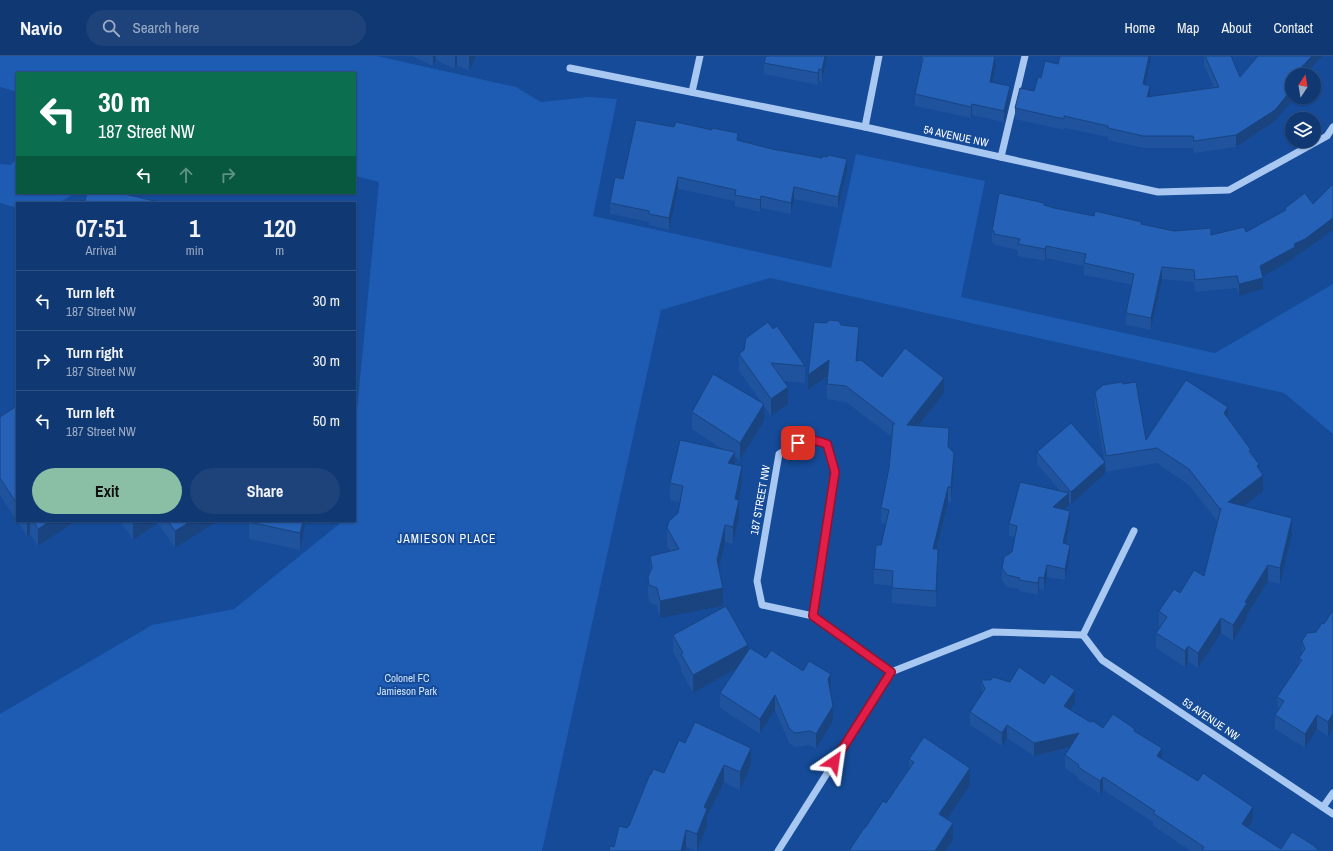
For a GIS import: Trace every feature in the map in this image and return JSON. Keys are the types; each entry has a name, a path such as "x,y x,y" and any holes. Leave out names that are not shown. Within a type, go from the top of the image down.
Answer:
{"street":[{"path":"692,92 700,56"},
{"path":"864,127 879,56"},
{"path":"1001,157 1025,56"},
{"name":"54 AVENUE NW","path":"570,68 864,127 1158,192 1229,190 1327,136 1333,127"},
{"name":"187 STREET NW","path":"813,616 835,472 827,444 807,438 779,454 757,581 762,605 813,616 891,672"},
{"path":"778,851 891,672 993,632 1083,635 1134,531"},
{"name":"53 AVENUE NW","path":"1083,635 1102,660 1333,814"},
{"path":"1323,807 1333,793"}],"green space":[{"name":"Colonel FC Jamieson Park","path":"0,56 377,56 516,87 541,102 589,97 617,99 593,216 831,268 856,154 985,181 961,297 1215,353 1333,284 1333,434 1284,393 770,278 661,310 542,851 0,851 0,714 152,625 234,609 342,522 356,522 356,421 379,182 356,176 356,72 16,72 16,92 0,87"},
{"path":"16,160 16,194 73,194 61,202 16,202 16,208 0,203 0,164 10,165"}],"building":[{"path":"766,56 825,56 822,70 819,69 818,73 764,63"},
{"path":"921,56 995,56 990,82 1010,86 1004,111 972,104 971,107 915,94 923,58 921,58"},
{"path":"1060,56 1149,56 1143,84 1150,86 1147,97 1219,87 1205,56 1231,56 1240,77 1258,56 1312,56 1301,68 1285,68 1285,98 1275,110 1236,135 1194,141 1193,136 1143,136 1064,116 1064,119 1015,108 1020,88 1034,91 1038,77 1041,78 1045,61 1058,64"},
{"path":"636,120 674,127 676,122 712,130 712,128 738,133 737,140 772,149 822,158 822,156 827,157 828,155 847,159 838,197 794,187 791,203 761,196 760,200 735,195 736,190 678,177 669,218 649,214 649,211 610,203 615,177 623,179"},
{"path":"1333,184 1333,218 1305,239 1294,244 1295,247 1260,266 1263,278 1239,284 1237,276 1195,280 1194,270 1162,267 1151,318 1126,313 1134,274 1084,263 1086,254 1046,246 1045,249 1018,244 1020,239 994,234 994,231 992,231 999,193 1044,203 1044,205 1054,208 1094,216 1095,211 1142,222 1141,224 1174,231 1211,228 1211,235 1244,227 1246,232 1286,210 1285,208 1305,193 1313,204"},
{"path":"87,194 124,194 159,202 77,202 78,200 85,201"},
{"path":"830,320 839,321 841,325 859,327 856,361 861,360 882,377 905,348 944,378 907,425 949,428 948,447 954,453 951,487 948,487 933,549 938,549 936,591 892,588 893,571 874,569 876,545 881,545 889,510 881,508 889,468 893,424 895,424 846,386 827,384 829,360 808,375 814,322 826,323"},
{"path":"768,322 773,329 777,326 805,366 771,363 788,387 771,399 739,354 744,350 746,338"},
{"path":"713,374 764,404 740,443 692,412"},
{"path":"1186,380 1228,407 1224,413 1251,450 1249,451 1259,464 1257,466 1263,475 1228,502 1292,518 1280,568 1268,565 1245,602 1247,603 1233,625 1221,618 1198,653 1188,646 1185,651 1156,633 1167,617 1159,611 1174,589 1180,593 1194,570 1204,576 1221,508 1220,509 1189,469 1157,448 1106,456 1095,392 1103,385 1122,382 1123,384 1136,382 1146,440"},
{"path":"16,407 16,502 0,478 0,417"},
{"path":"1071,423 1105,462 1071,492 1037,452"},
{"path":"680,440 735,452 728,463 742,466 735,499 739,500 733,527 725,525 717,560 723,588 660,601 657,588 649,585 648,577 652,568 650,556 679,549 667,528 669,521 678,513 683,486 670,483"},
{"path":"1020,482 1069,493 1053,507 1070,511 1063,543 1070,545 1065,569 1047,565 1044,578 1039,577 1038,583 1019,580 1020,578 1007,575 1002,568 1004,557 1012,552 1017,526 1009,524"},
{"path":"34,522 48,522 38,529"},
{"path":"169,522 189,522 175,531"},
{"path":"249,522 303,522 300,533"},
{"path":"726,606 748,645 693,675 681,654 683,653 673,635"},
{"path":"1333,610 1333,714 1328,722 1317,715 1305,734 1275,715 1284,701 1277,697 1302,660 1299,658 1305,649 1302,641 1307,633 1316,632 1322,623 1324,624"},
{"path":"750,648 766,658 771,650 803,671 809,661 831,674 828,679 833,706 816,734 810,731 795,733 789,728 775,695 760,719 720,693"},
{"path":"1019,667 1044,684 1051,674 1075,690 1064,706 1090,722 1093,721 1103,728 1113,714 1135,729 1134,731 1162,748 1157,756 1198,781 1203,773 1253,807 1242,824 1281,849 1292,832 1313,845 1319,851 1202,851 1204,847 1153,813 1155,811 1103,777 1100,781 1078,767 1079,765 1065,755 1079,733 1034,743 1007,725 1002,733 970,712 985,689 981,680 991,680 993,677 1010,682"},
{"path":"695,722 751,748 740,772 724,765 704,807 707,809 697,834 686,830 681,851 609,851 610,846 614,847 619,826 627,828 629,826 653,769 664,773 679,740 685,743"},
{"path":"924,737 970,768 939,814 953,823 935,851 849,851 883,801 886,803 914,762 909,759"}],"district":[{"name":"JAMIESON PLACE","path":"447,539"}],"route":[{"path":"798,443 807,438 827,444 835,472 813,616 891,672 834,762"}]}
